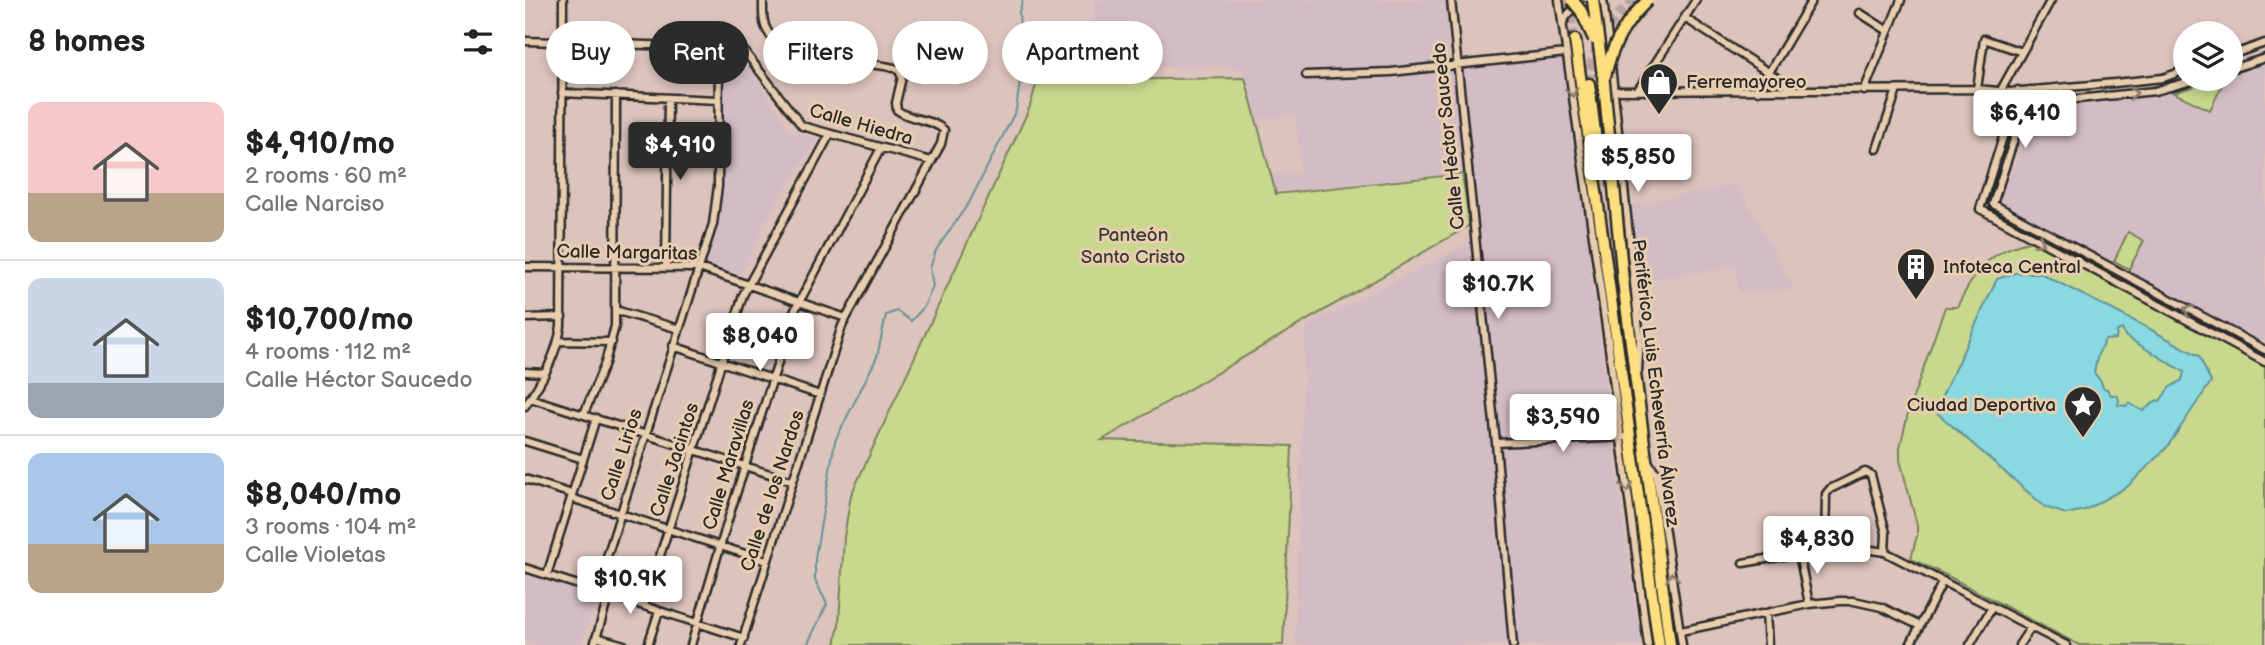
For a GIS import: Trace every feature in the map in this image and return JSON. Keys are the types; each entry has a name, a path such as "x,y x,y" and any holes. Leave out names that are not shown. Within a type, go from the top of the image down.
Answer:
{"highway":[{"path":"1572,0 1585,20 1599,52"},
{"name":"Periférico Luis Echeverría Álvarez","path":"1593,0 1604,83 1623,281 1670,645"},
{"path":"1604,83 1616,41 1625,24 1647,0"},
{"name":"Periférico Luis Echeverría Álvarez","path":"1575,41 1595,181 1624,437 1659,645"},
{"path":"1589,84 1597,149 1595,181"}],"street":[{"path":"562,21 563,0"},
{"name":"Calle de los Nardos","path":"742,641 846,318 944,134 944,130 937,124 905,116 897,110 902,77 898,69 800,54 783,47 769,35 763,0"},
{"name":"Calle Héctor Saucedo","path":"1451,0 1496,443 1513,645"},
{"path":"1559,0 1624,437 1648,645"},
{"path":"1603,0 1640,339 1637,390"},
{"path":"1638,90 1696,0"},
{"path":"1758,91 1812,0"},
{"path":"1864,91 1901,0"},
{"path":"2005,91 2022,52 2051,0"},
{"path":"1562,24 1570,9 1583,3 1600,10 1607,19"},
{"path":"1860,13 1888,31"},
{"path":"1685,19 1796,90"},
{"path":"1977,89 1984,39 2022,52"},
{"name":"Calle Hiedra","path":"525,41 546,42"},
{"path":"2243,51 2265,43"},
{"path":"1306,75 1391,72 1566,53"},
{"name":"Calle Hiedra","path":"749,58 797,123 807,129 931,161"},
{"path":"2243,65 2265,58"},
{"path":"1612,91 2005,91 2163,78 2173,75"},
{"path":"2163,78 2165,89"},
{"path":"525,406 545,373 558,341 562,317 562,84"},
{"name":"Calle Lirios","path":"596,591 717,204 718,84"},
{"path":"2005,91 2016,99 2058,101 2173,87"},
{"path":"1877,149 1897,90"},
{"path":"2018,90 1980,209 2264,357"},
{"path":"2030,90 1993,204 2264,357"},
{"path":"562,93 718,100"},
{"path":"584,414 599,382 612,342 615,310 616,94"},
{"path":"666,267 667,98"},
{"name":"Calle Jacintos","path":"645,606 748,284 829,135"},
{"name":"Calle Maravillas","path":"691,645 744,466 798,300 881,148"},
{"name":"Calle Margaritas","path":"525,267 699,268 846,318"},
{"path":"615,310 678,329"},
{"path":"525,318 562,317"},
{"path":"558,341 612,342"},
{"path":"673,346 820,395"},
{"path":"525,373 545,373"},
{"path":"530,398 792,481"},
{"path":"547,575 596,418"},
{"path":"1496,443 1624,437"},
{"path":"525,442 583,459"},
{"path":"1647,460 1656,473 1682,645"},
{"path":"1825,549 1826,494 1830,489 1865,472 1871,475 1878,500 1886,533 1885,552"},
{"path":"525,479 620,514 767,561"},
{"path":"1744,563 1825,549 1860,548 1885,552 2066,645"},
{"path":"1799,554 1809,604"},
{"path":"525,568 698,623 742,641"},
{"path":"1910,645 1943,582"},
{"path":"594,645 609,595"},
{"path":"1681,631 1809,604 1840,601 1881,607 1920,626"},
{"path":"1970,645 1992,607"},
{"path":"648,645 659,611"},
{"path":"1766,613 1768,645"},
{"path":"2019,645 2031,628"},
{"path":"596,637 624,645"}],"shaded area":[{"path":"1094,0 1445,0 1451,68 1564,56 1641,645 1295,645 1307,326 1481,237 1475,172 1277,192 1271,174 1301,172 1295,114 1256,120 1243,68 1163,67 1163,21 1094,21"},
{"path":"2265,57 2265,338 2252,358 1992,220 2039,102 2173,82 2173,91 2243,91 2243,62"},
{"path":"749,66 791,132 819,138 758,232 762,235 740,274 702,262 717,221 721,183 723,84 749,84"},
{"path":"1737,184 1795,290 1739,292 1735,267 1640,281 1632,206"},
{"path":"525,575 600,598 596,610 592,610 581,645 525,645"}],"green space":[{"name":"Panteón Santo Cristo","path":"1245,78 1276,194 1462,174 1470,225 1102,440 1292,446 1283,645 835,645 839,624 844,537 851,495 1029,109 1036,84 1163,84 1163,79"},
{"path":"2180,91 2219,91 2210,110 2174,93"},
{"path":"2128,232 2144,241 2129,269 2114,261"},
{"name":"Ciudad Deportiva","path":"2034,241 2265,367 2265,645 2079,645 1911,559 1917,525 1900,460 1900,447 1909,409 1945,307 1957,307 1978,272 1995,255"}],"water":[{"path":"2014,273 2040,273 2199,356 2211,382 2167,447 2127,487 2085,510 2066,514 2045,507 1935,411 1997,279","holes":["2122,329 2125,336 2184,372 2182,380 2169,388 2160,401 2157,400 2143,411 2129,403 2126,406 2118,405 2117,395 2111,395 2103,388 2094,373 2098,354 2105,340 2116,339 2117,331"]}],"waterway":[{"path":"807,645 827,604 815,580 815,558 835,441 877,357 886,315 897,311 911,321 924,307 933,286 930,268 936,250 970,201 1016,110 1022,67 1019,12 1023,0"}],"tunnel":[{"path":"1568,0 1574,41"},
{"path":"1589,84 1593,58 1603,36 1617,16 1637,0"}],"place":[{"name":"Ferremayoreo","path":"1659,116"},
{"name":"Infoteca Central","path":"1916,301"},
{"name":"Ciudad Deportiva","path":"2083,439"}]}
